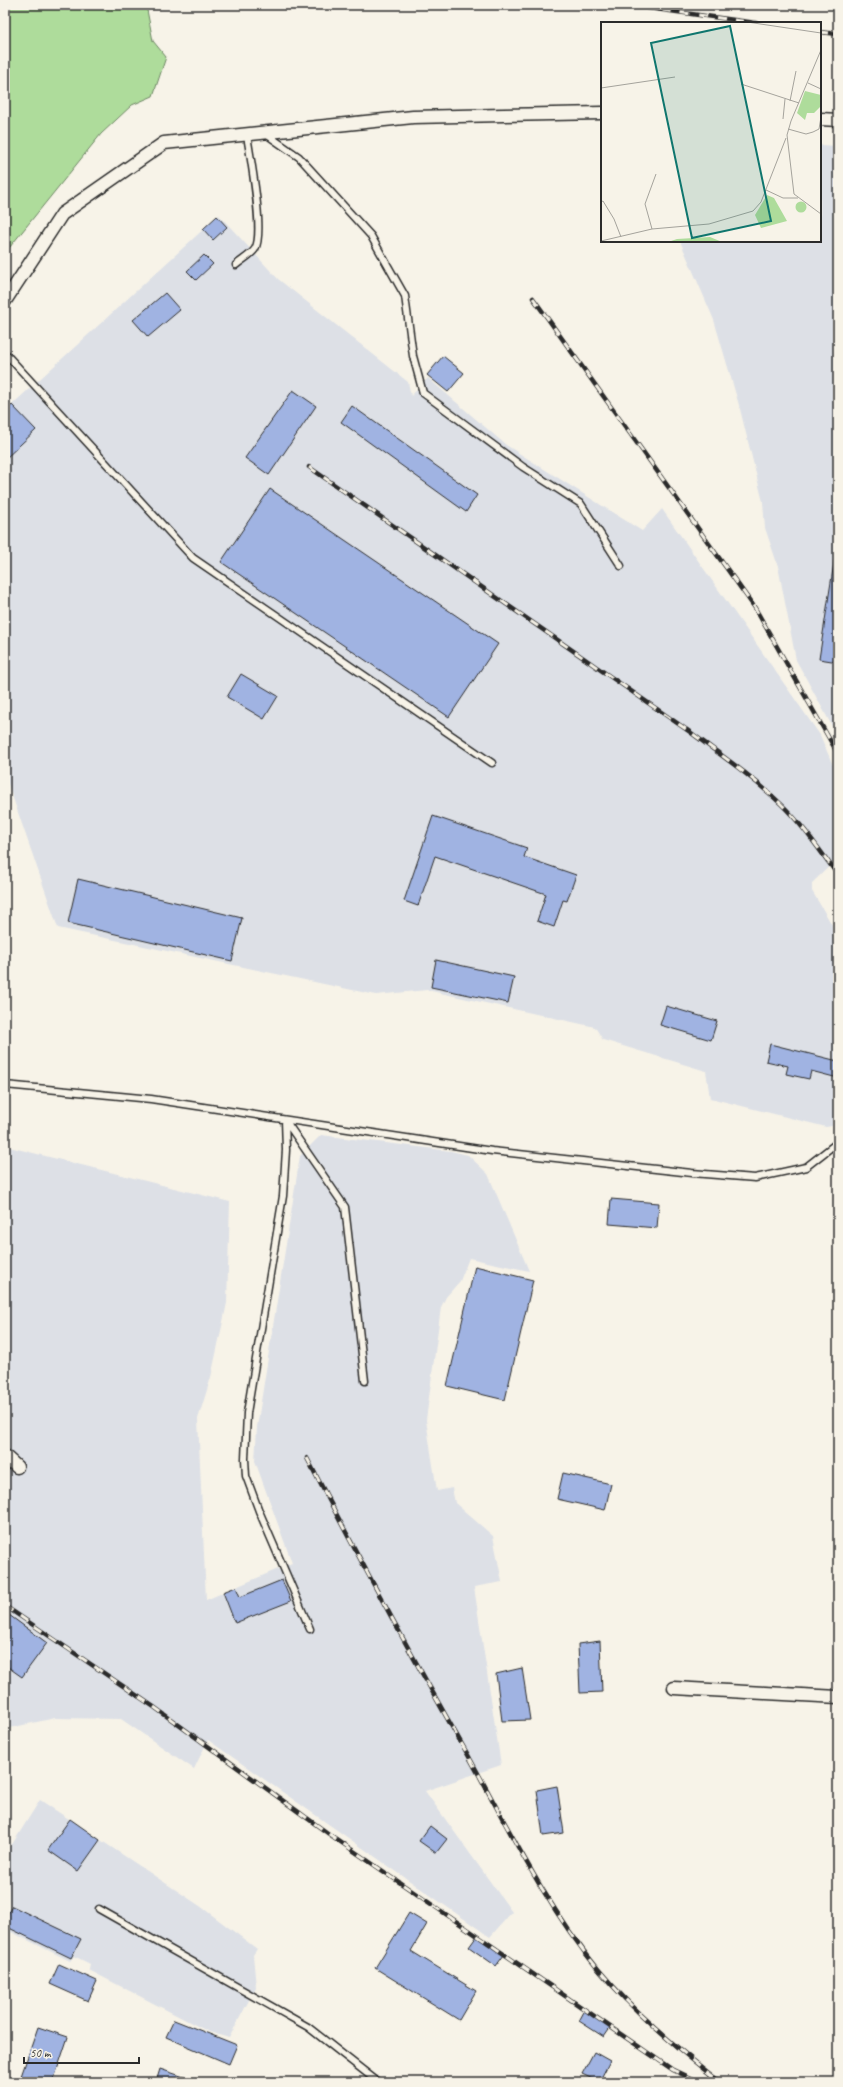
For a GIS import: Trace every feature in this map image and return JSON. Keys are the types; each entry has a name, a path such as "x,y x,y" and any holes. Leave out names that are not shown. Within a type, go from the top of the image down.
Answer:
{"street":[{"path":"5,301 62,214 164,143 413,117 601,113"},
{"path":"821,119 838,120"},
{"path":"5,1456 17,1467"},
{"path":"674,1688 838,1697"}],"lane":[{"path":"264,133 299,157 370,236 405,296 412,356 423,393 523,467 581,504 621,566"},
{"path":"236,265 255,248 257,240 258,217 247,134"},
{"path":"5,353 193,558 492,763"},
{"path":"5,1084 151,1099 492,1151 684,1172 755,1178 806,1168 838,1142"},
{"path":"285,1120 345,1207 365,1381"},
{"path":"285,1120 286,1150 284,1196 247,1413 244,1459 246,1476 259,1511 310,1629"},
{"path":"99,1909 308,2027 378,2082"}],"shaded area":[{"path":"821,145 838,146 838,737 796,660 778,566 765,528 763,502 739,405 714,320 680,242 821,242"},
{"path":"219,215 278,279 408,382 411,396 428,378 506,445 642,531 662,509 820,735 838,777 838,858 812,883 812,891 838,935 838,1125 826,1127 710,1098 706,1071 603,1040 595,1027 427,990 376,995 58,928 5,775 5,411"},
{"path":"321,1135 451,1151 468,1155 488,1174 529,1271 469,1258 460,1281 446,1297 441,1307 426,1420 437,1491 452,1488 455,1503 493,1536 502,1582 474,1587 501,1765 425,1791 512,1912 490,1937 208,1740 194,1769 121,1719 55,1718 5,1729 5,1146 230,1202 227,1303 211,1377 198,1419 206,1600 292,1563 255,1461 257,1427 300,1156"},
{"path":"40,1800 200,1906 257,1949 253,1955 256,1987 229,2038 209,2032 89,1970 90,1964 74,1956 70,1961 5,1929 5,1918 10,1906 6,1850 13,1843"}],"green space":[{"path":"5,5 146,5 153,41 166,57 153,96 132,105 101,134 5,253"}],"building":[{"path":"217,216 227,227 213,240 203,229"},
{"path":"204,255 213,264 196,280 187,271"},
{"path":"165,293 180,310 148,337 133,320"},
{"path":"443,356 464,373 448,392 427,375"},
{"path":"293,390 316,406 269,475 245,458"},
{"path":"12,405 36,430 5,459 5,412"},
{"path":"352,406 477,495 466,512 341,422"},
{"path":"270,489 498,644 449,717 221,562"},
{"path":"838,537 838,662 819,659"},
{"path":"241,674 278,696 264,719 227,697"},
{"path":"433,816 527,848 524,857 576,875 567,901 563,900 554,927 537,921 546,894 435,856 418,906 404,901"},
{"path":"78,879 242,918 232,961 68,923"},
{"path":"436,960 514,977 508,1003 431,987"},
{"path":"666,1006 717,1021 711,1040 660,1025"},
{"path":"770,1044 838,1061 838,1078 811,1071 809,1079 786,1074 788,1066 766,1061"},
{"path":"611,1199 659,1203 657,1228 609,1224"},
{"path":"475,1266 533,1280 505,1400 447,1386"},
{"path":"563,1473 611,1484 605,1510 557,1499"},
{"path":"282,1580 291,1601 235,1623 223,1592 236,1587 240,1597"},
{"path":"5,1612 47,1643 22,1677 5,1665"},
{"path":"600,1641 602,1692 580,1693 578,1644"},
{"path":"522,1668 530,1720 502,1721 496,1674"},
{"path":"557,1786 564,1833 543,1836 537,1790"},
{"path":"70,1819 100,1840 78,1871 48,1850"},
{"path":"430,1826 447,1839 436,1853 419,1841"},
{"path":"12,1906 81,1939 71,1958 5,1926 5,1919"},
{"path":"409,1913 427,1924 411,1951 476,1991 459,2020 375,1968"},
{"path":"477,1936 504,1955 496,1966 469,1947"},
{"path":"59,1964 97,1981 88,2001 50,1984"},
{"path":"585,2010 611,2027 604,2037 579,2021"},
{"path":"174,2020 237,2045 229,2064 166,2037"},
{"path":"38,2027 68,2037 53,2082 19,2082"},
{"path":"594,2052 610,2061 599,2082 582,2074"},
{"path":"160,2069 190,2079 189,2082 156,2082"}],"railway":[{"path":"627,5 749,22"},
{"path":"821,32 838,34"},
{"path":"533,298 755,608 838,754"},
{"path":"309,467 737,766 789,812 811,838 838,875"},
{"path":"307,1458 366,1570 528,1865 561,1919 598,1969 626,2000 688,2056 720,2082"},
{"path":"5,1606 154,1707 329,1834 673,2070 699,2082"}]}
